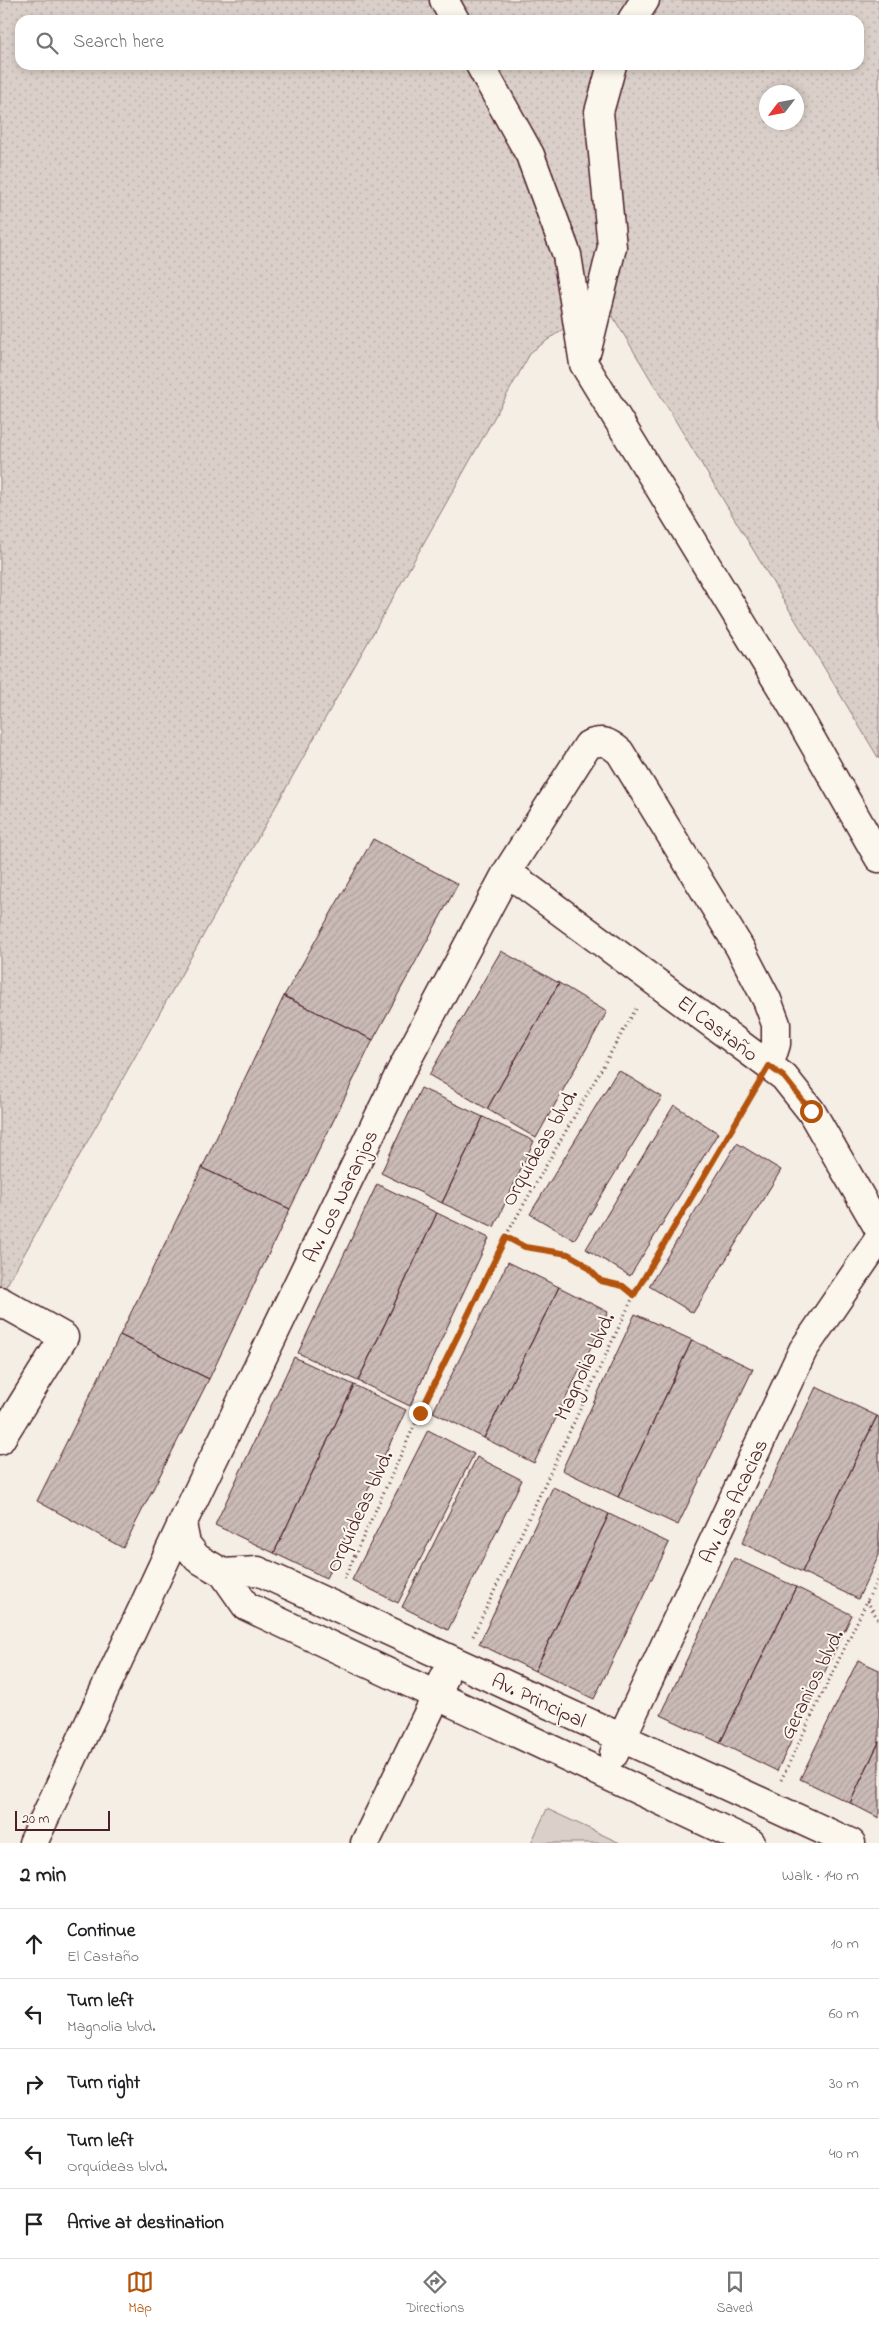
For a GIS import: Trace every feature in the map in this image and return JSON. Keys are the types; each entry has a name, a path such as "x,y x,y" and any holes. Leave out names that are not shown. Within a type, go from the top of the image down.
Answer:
{"street":[{"path":"444,0 452,15"},
{"path":"635,15 645,0"},
{"path":"483,70 530,155 567,255 584,364 790,702 879,858"},
{"path":"584,364 612,247 599,112 611,70"},
{"name":"Av. Los Naranjos","path":"33,1843 182,1524 400,1073 507,872 579,755 588,745 598,741 608,742 620,752 740,948 767,1000 776,1024 776,1044 769,1066"},
{"name":"El Castaño","path":"507,872 784,1077 811,1111 879,1229"},
{"name":"Av. Las Acacias","path":"605,1773 803,1350 879,1239"},
{"path":"0,1301 64,1337 0,1440"},
{"name":"Av. Principal","path":"182,1524 186,1544 196,1558 223,1573 246,1606 751,1843"},
{"name":"Av. Principal","path":"223,1573 258,1571 851,1843"},
{"path":"365,1843 455,1661"}],"path":[{"name":"Orquídeas blvd.","path":"332,1604 416,1422 506,1237 653,980"},
{"name":"Magnolia blvd.","path":"455,1661 634,1295 769,1066"},
{"path":"506,1237 525,1247 568,1254 582,1262 601,1281 623,1286 634,1295"},
{"name":"Geranios blvd.","path":"769,1805 879,1576"},
{"path":"867,1602 879,1621"}],"shaded area":[{"path":"0,0 879,0 879,759 603,300 531,352 0,1297"},
{"path":"547,1809 620,1843 531,1843"}],"building":[{"path":"373,839 458,884 373,1040 284,996"},
{"path":"501,951 559,983 487,1109 429,1075"},
{"path":"559,983 607,1012 536,1138 487,1109"},
{"path":"284,996 373,1040 290,1209 202,1168"},
{"path":"618,1070 662,1097 574,1240 530,1214"},
{"path":"421,1088 483,1117 442,1203 381,1173"},
{"path":"674,1105 718,1133 630,1276 586,1249"},
{"path":"483,1117 534,1141 494,1227 442,1203"},
{"path":"737,1143 781,1170 693,1313 649,1286"},
{"path":"202,1168 290,1209 209,1379 120,1335"},
{"path":"377,1184 437,1213 358,1381 298,1353"},
{"path":"437,1213 489,1238 410,1406 358,1381"},
{"path":"508,1262 559,1287 484,1438 433,1412"},
{"path":"559,1287 608,1312 534,1463 484,1438"},
{"path":"635,1314 692,1340 618,1497 562,1470"},
{"path":"120,1335 209,1379 123,1548 37,1501"},
{"path":"692,1340 753,1369 678,1525 618,1497"},
{"path":"294,1357 354,1385 274,1553 215,1525"},
{"path":"354,1385 406,1410 326,1578 274,1553"},
{"path":"816,1387 877,1416 802,1572 742,1543"},
{"path":"877,1416 879,1417 879,1555 858,1599 802,1572"},
{"path":"428,1430 474,1454 398,1603 352,1580"},
{"path":"477,1457 522,1480 448,1630 402,1607"},
{"path":"553,1487 609,1514 535,1671 479,1644"},
{"path":"609,1514 669,1543 594,1699 535,1671"},
{"path":"734,1558 796,1587 720,1743 661,1715"},
{"path":"796,1587 852,1615 777,1771 720,1743"},
{"path":"858,1660 879,1670 879,1742 850,1803 800,1779"},
{"path":"879,1742 879,1818 850,1803"}],"route":[{"path":"420,1413 506,1237 525,1247 568,1254 582,1262 601,1281 623,1286 634,1295 769,1066 784,1077 811,1111"}]}
